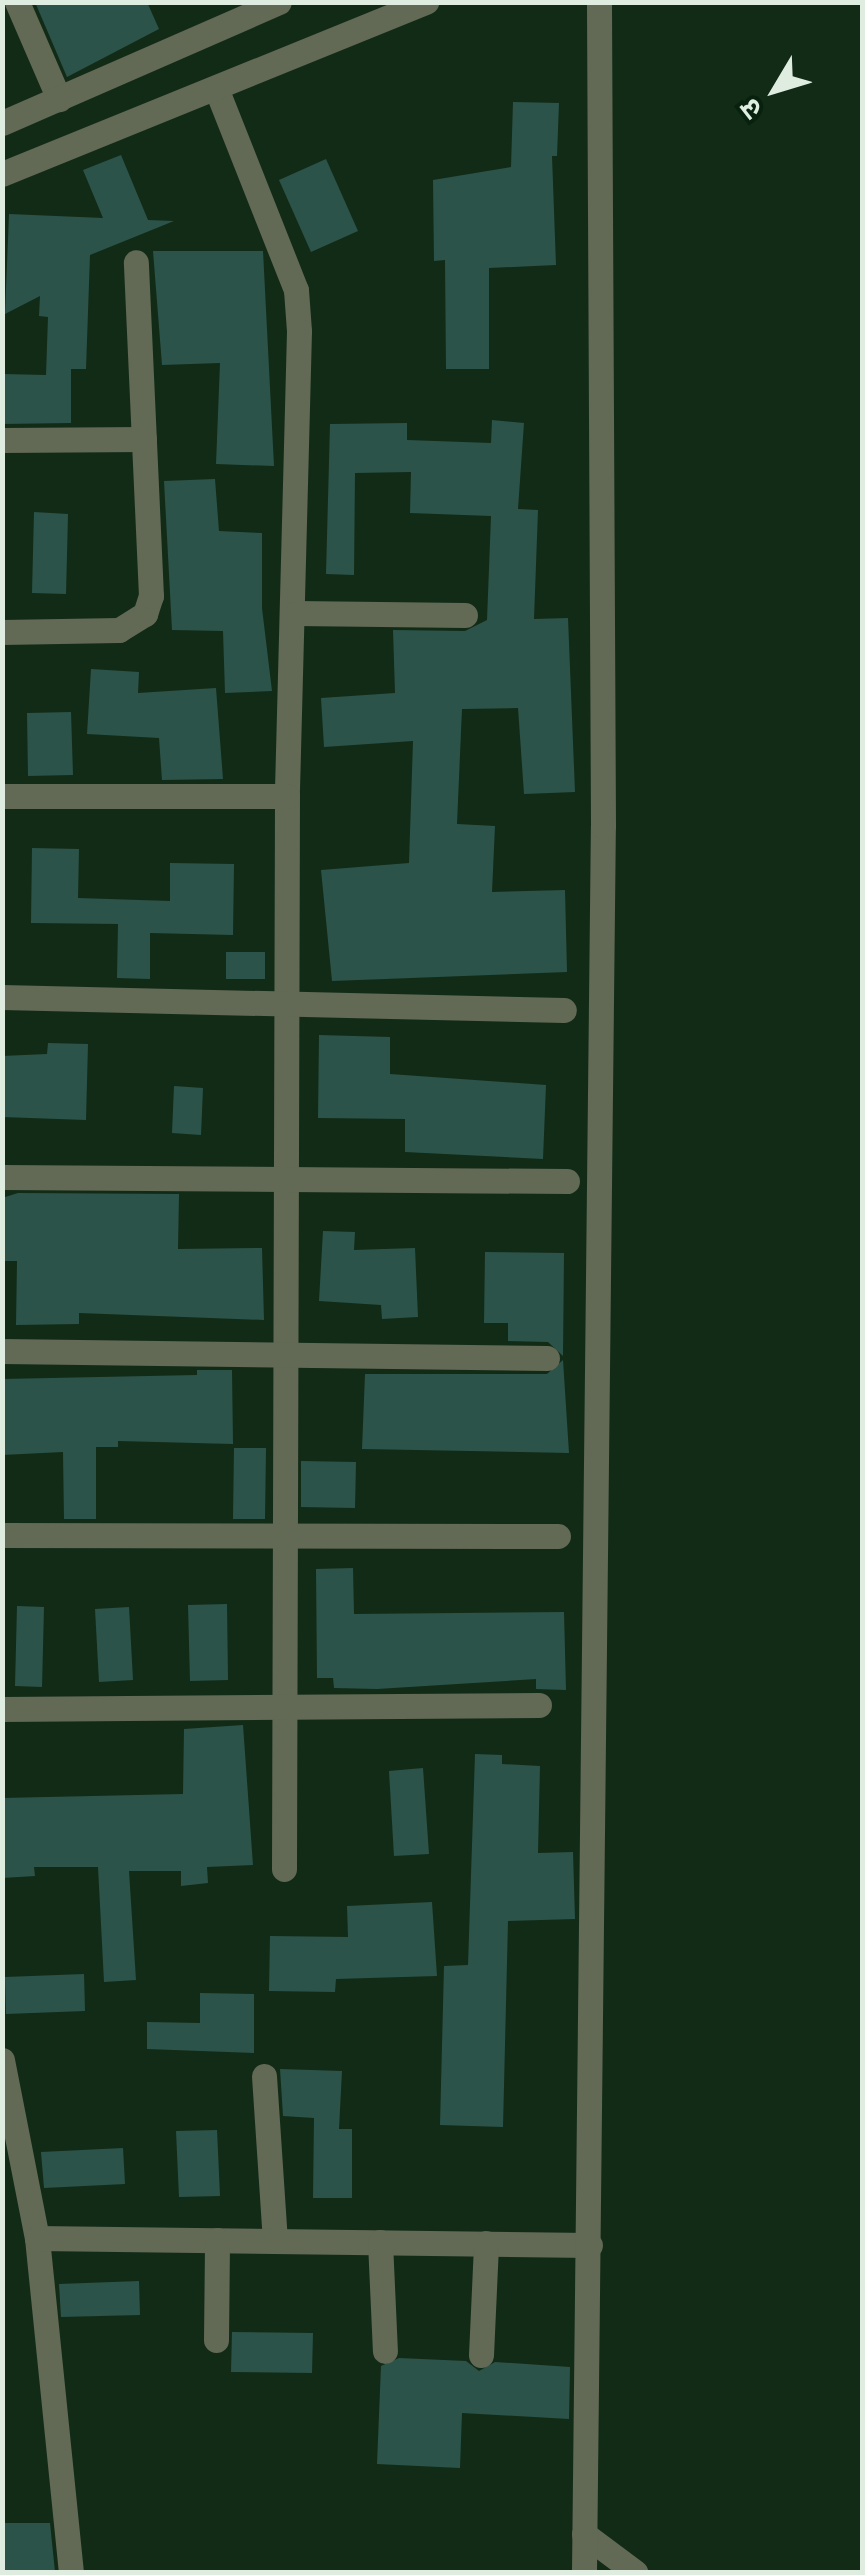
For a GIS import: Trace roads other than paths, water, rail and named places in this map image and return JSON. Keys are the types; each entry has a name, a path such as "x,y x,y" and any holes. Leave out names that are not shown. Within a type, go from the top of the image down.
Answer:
{"street":[{"path":"17,2 59,100"},
{"path":"2,124 279,2"},
{"path":"2,174 426,2"},
{"path":"584,2572 603,826 599,2"},
{"path":"216,88 296,290 296,613 287,796 284,1869"},
{"path":"2,632 119,630 145,614 151,596 136,262"},
{"path":"2,440 144,439"},
{"path":"296,613 465,615"},
{"path":"2,796 287,796"},
{"path":"2,996 564,1010"},
{"path":"2,1178 567,1180"},
{"path":"2,1351 547,1358"},
{"path":"2,1536 558,1536"},
{"path":"2,1709 284,1711 539,1705"},
{"path":"2,2060 11,2129 38,2238 70,2572"},
{"path":"264,2076 275,2241"},
{"path":"38,2238 590,2245"},
{"path":"216,2340 217,2240"},
{"path":"380,2242 385,2351"},
{"path":"482,2355 486,2243"},
{"path":"584,2534 635,2572"}]}
